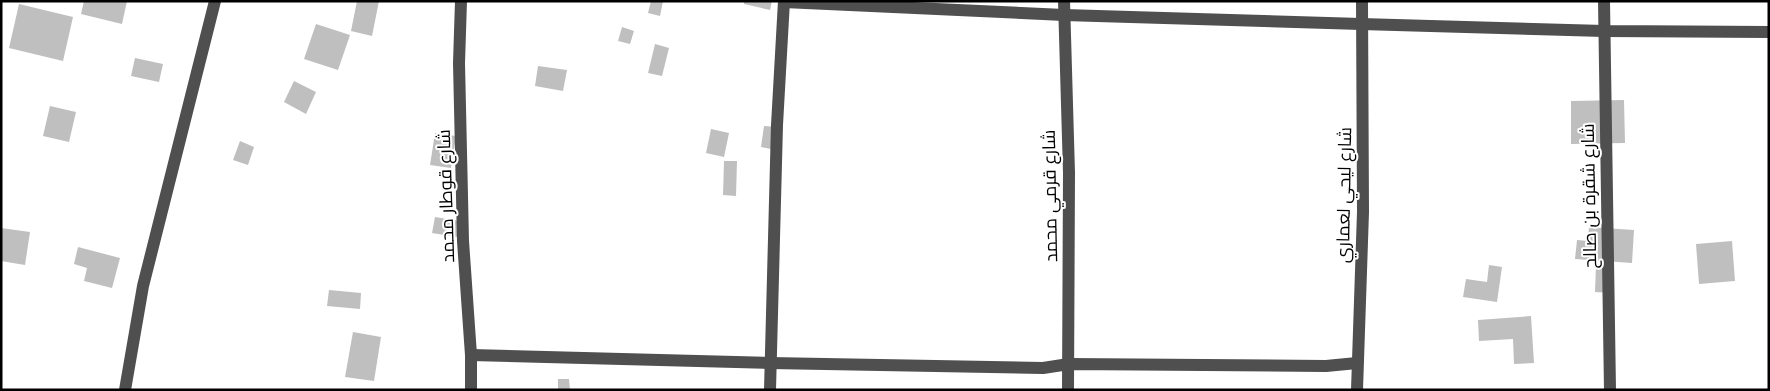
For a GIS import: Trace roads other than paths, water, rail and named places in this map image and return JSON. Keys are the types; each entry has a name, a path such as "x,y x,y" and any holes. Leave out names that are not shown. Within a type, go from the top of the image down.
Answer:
{"street":[{"path":"125,390 143,286 215,1"},
{"name":"شارع قوطار محمد","path":"461,1 459,63 463,241 471,355 471,390"},
{"name":"شارع قرمي محمد","path":"1064,1 1069,173 1068,390"},
{"name":"شارع ليحي لعماري","path":"1357,390 1363,212 1362,1"},
{"name":"شارع شقرة بن صالح","path":"1604,1 1610,390"},
{"path":"770,390 777,125 784,2 1064,15 1604,30 1769,32"},
{"path":"471,355 1043,368 1069,364 1326,366 1357,363"}]}
